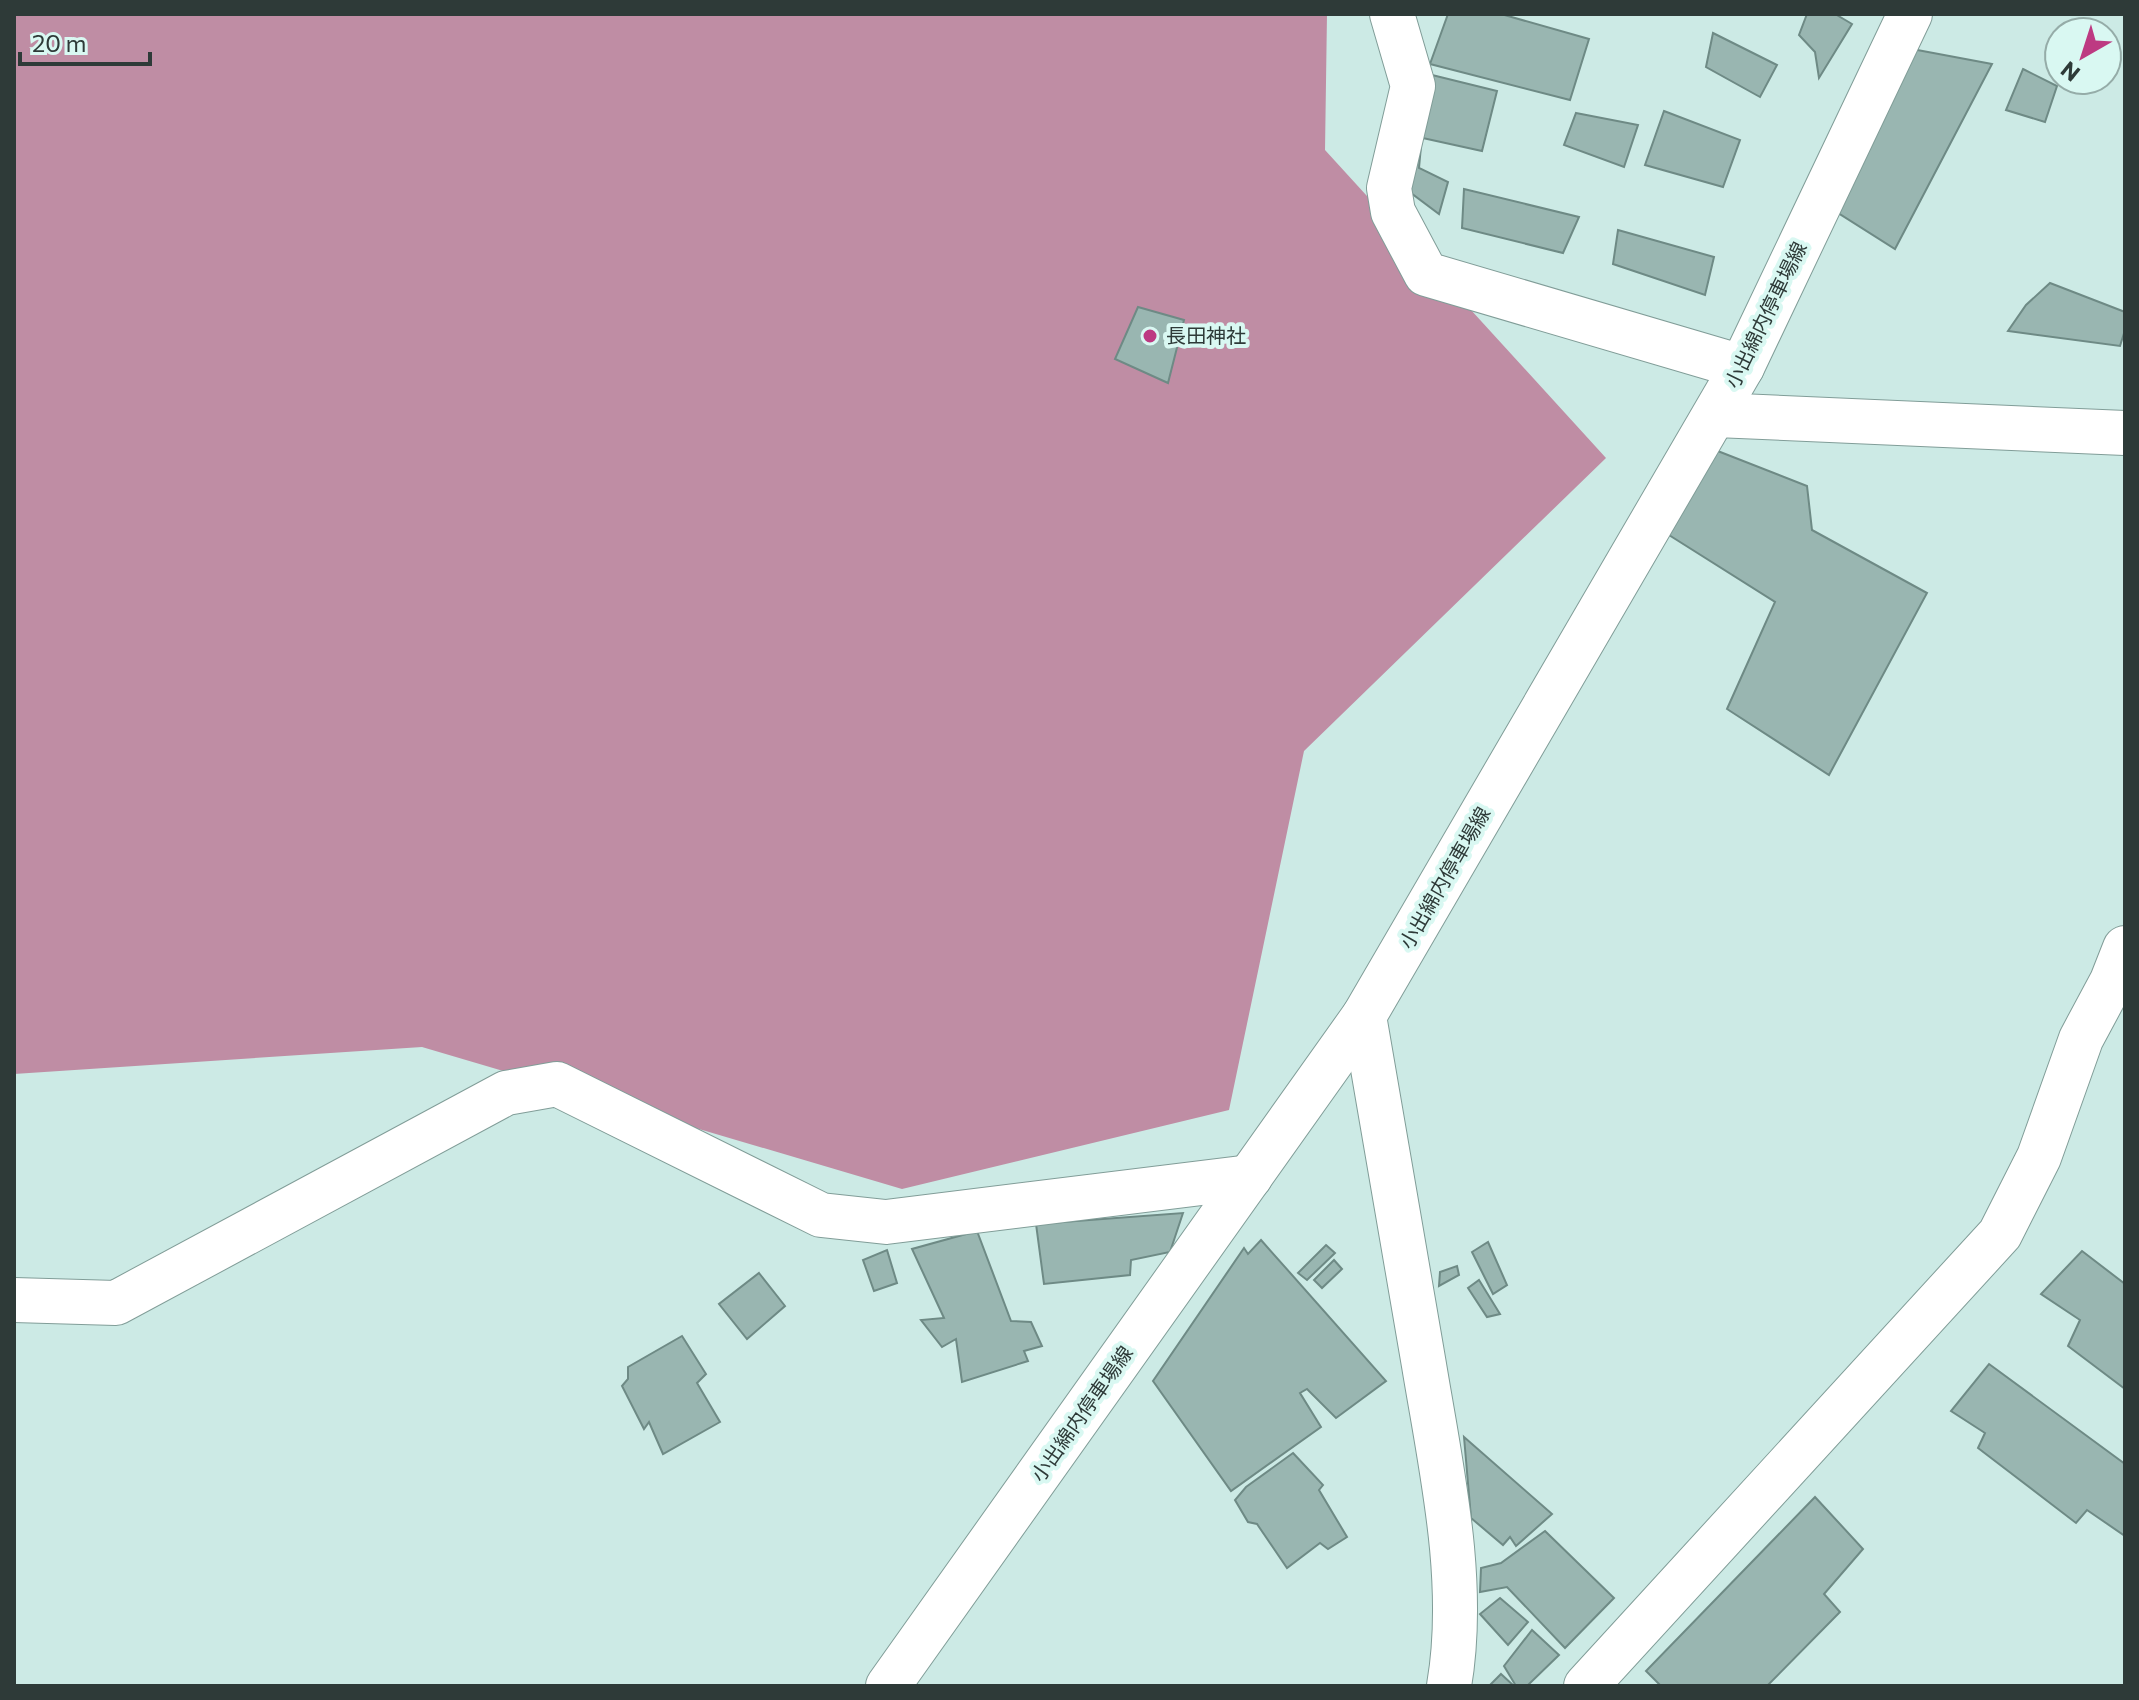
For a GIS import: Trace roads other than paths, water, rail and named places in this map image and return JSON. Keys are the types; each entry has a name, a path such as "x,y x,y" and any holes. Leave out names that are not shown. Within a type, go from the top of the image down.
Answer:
{"street":[{"path":"1392,14 1413,86 1389,188 1393,212 1426,274 1742,367"},
{"name":"小出綿内停車場線","path":"888,1686 1364,1016 1716,415 1742,367 1910,14"},
{"path":"1716,415 2125,433"},
{"path":"1586,1686 2000,1234 2039,1157 2081,1039 2112,981 2125,948"},
{"path":"1364,1016 1442,1471 1455,1590 1455,1656 1449,1686"},
{"path":"14,1300 116,1303 506,1093 557,1084 821,1215 886,1222 1250,1177"}],"place":[{"name":"長田神社","path":"1150,336"}]}
